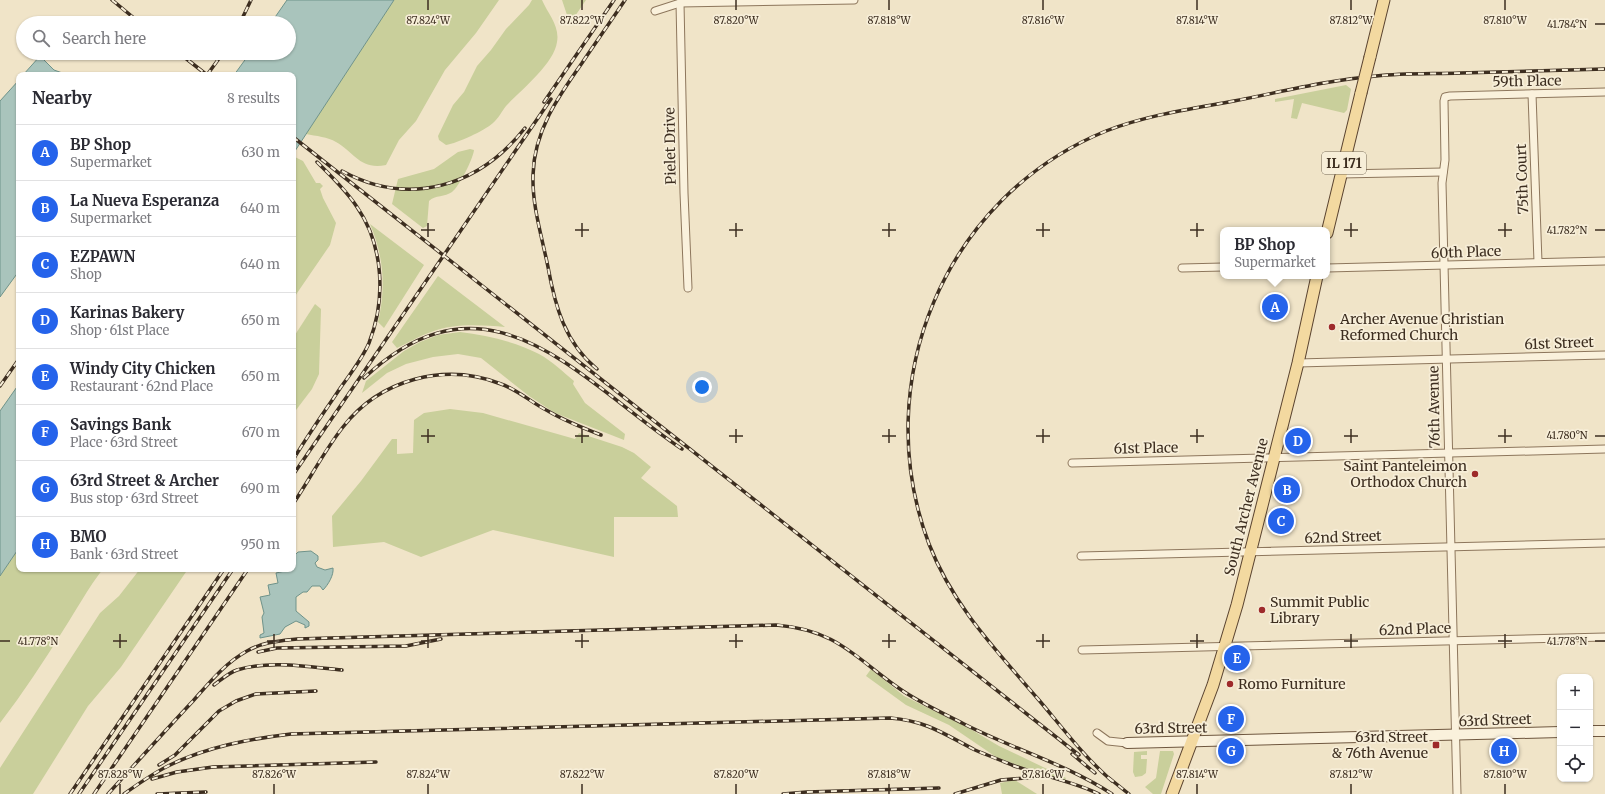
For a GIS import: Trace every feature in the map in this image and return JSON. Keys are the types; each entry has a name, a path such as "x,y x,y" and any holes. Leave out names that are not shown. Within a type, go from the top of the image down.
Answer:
{"main road":[{"name":"IL 171","path":"1328,227 1384,0"},
{"name":"South Archer Avenue","path":"1172,794 1213,686 1251,552 1273,458 1298,363 1316,279"},
{"path":"1593,731 1605,731"},
{"name":"63rd Street","path":"1127,743 1557,732"}],"street":[{"path":"655,11 680,3 854,0"},
{"name":"Pielet Drive","path":"680,3 684,193 688,288"},
{"name":"59th Place","path":"1450,96 1605,92"},
{"name":"75th Court","path":"1532,94 1538,262"},
{"name":"76th Avenue","path":"1450,96 1445,97 1444,101 1445,160 1442,183 1457,794"},
{"path":"1341,174 1443,172"},
{"name":"60th Place","path":"1330,268 1605,261"},
{"path":"1182,268 1220,267"},
{"name":"61st Street","path":"1298,363 1605,355"},
{"name":"61st Place","path":"1072,463 1605,449"},
{"name":"62nd Street","path":"1081,556 1605,542"},
{"name":"62nd Place","path":"1082,650 1605,637"},
{"name":"63rd Street","path":"1097,733 1108,741 1119,744 1127,743"}],"green space":[{"path":"394,0 499,0 476,33 445,70 416,121 399,140 386,165 377,166 358,160 343,146 333,140 306,134"},
{"path":"532,0 542,0 557,31 555,50 550,59 544,68 506,106 493,123 484,130 457,142 446,145 439,140 438,136 453,105 464,92 477,66 506,29"},
{"path":"562,0 586,0 571,22 568,23"},
{"path":"1346,85 1351,89 1347,110 1344,113 1302,103 1297,119 1291,118 1294,99 1275,102 1275,99"},
{"path":"470,149 474,150 471,160 462,179 455,189 449,194 431,199 429,201 427,226 423,228 392,204 398,179 434,169 458,152"},
{"path":"296,158 303,161 316,183 320,183 323,186 320,189 323,198 336,223 330,245 296,295"},
{"path":"370,224 424,265 384,328 378,322 381,309 383,285 381,261 375,236"},
{"path":"438,276 505,327 477,325 449,327 427,334 397,348 392,342"},
{"path":"315,304 321,309 319,374 312,389 296,410 296,333"},
{"path":"460,332 491,337 530,350 544,357 574,381 573,384 585,403 625,434 624,440 555,413 529,396 481,358 458,354 433,357 406,364 387,373 362,393 366,381 404,351 420,342 438,335"},
{"path":"450,409 483,413 575,439 579,433 622,447 634,453 651,467 641,478 677,506 678,517 614,517 614,557 493,530 421,557 384,542 333,547 332,516 361,481 392,439 397,439 397,454 413,453 414,420 424,413"},
{"path":"16,552 16,572 101,572 87,591 33,677 0,723 0,576"},
{"path":"138,572 186,572 121,667 88,706 33,794 0,794 0,768 100,613 119,596"},
{"path":"871,669 904,696 967,727 999,746 1066,778 1065,780 1027,769 996,757 949,725 906,705 866,676"},
{"path":"1147,751 1147,755 1141,755 1141,759 1147,759 1146,773 1142,776 1135,777 1133,772 1134,752"},
{"path":"1160,751 1173,751 1174,754 1161,794 1153,794 1145,787 1156,778"},
{"path":"1015,780 1037,794 1002,794 1000,783"}],"water":[{"path":"287,0 394,0 296,149 296,72 236,72 245,60 296,60 296,16 276,16"},
{"path":"36,60 44,60 54,70 60,72 26,72"},
{"path":"16,83 16,275 0,297 0,101"},
{"path":"16,388 16,552 0,576 0,411"},
{"path":"311,551 318,556 318,560 315,563 317,567 325,570 333,568 333,574 323,590 320,586 312,586 307,592 303,592 296,597 296,611 309,622 309,626 305,628 305,625 296,621 285,627 280,634 260,638 260,635 264,633 262,617 264,613 260,597 270,595 268,585 278,583 276,573 296,572 296,554 298,552"}],"railway":[{"path":"112,0 131,16"},
{"path":"243,16 251,0"},
{"path":"544,102 614,0"},
{"path":"597,369 586,359 569,336 558,310 534,198 534,159 543,129 556,102 625,0"},
{"path":"188,60 203,72"},
{"path":"209,72 218,60"},
{"path":"1112,781 1074,742 991,645 950,587 929,544 912,483 908,421 915,360 934,302 963,248 1001,201 1049,161 1106,131 1122,125 1169,113 1340,80 1408,74 1605,69"},
{"path":"296,471 551,99"},
{"path":"342,171 368,182 393,188 418,189 442,185 465,177 487,164 507,148 525,128"},
{"path":"296,139 1079,755"},
{"path":"296,455 366,349 374,326 380,291 380,274 377,256 373,239 366,222 348,195 317,162"},
{"path":"364,378 409,345 452,330 492,331 531,343 569,365 682,449"},
{"path":"0,386 16,363"},
{"path":"296,499 336,436 358,410 375,397 394,386 415,379 436,375 458,375 480,378 501,384 561,418 601,435"},
{"path":"70,794 222,572"},
{"path":"79,794 231,572"},
{"path":"94,794 246,572"},
{"path":"108,794 218,674 239,656 253,648 265,644 297,639 776,625 797,628 830,639 857,656 900,689 924,703 983,733 1058,765 1112,794"},
{"path":"258,652 277,648 406,646 441,639"},
{"path":"214,685 234,671 263,665 290,665 342,670"},
{"path":"159,765 175,755 219,711 236,701 256,694 316,691"},
{"path":"124,794 145,779 182,759 244,741 291,734 890,718 925,725 975,750 1012,765 1089,789 1099,794"},
{"path":"1072,754 1095,773"},
{"path":"152,779 177,772 213,767 376,762"},
{"path":"955,794 1001,780 1038,777"},
{"path":"1109,778 1129,794"},
{"path":"783,794 939,788"},
{"path":"157,794 206,792"}],"place":[{"name":"BP Shop","path":"1275,307"},
{"name":"Archer Avenue Christian Reformed Church","path":"1332,327"},
{"name":"Karinas Bakery","path":"1298,441"},
{"name":"Saint Panteleimon Orthodox Church","path":"1475,474"},
{"name":"La Nueva Esperanza","path":"1287,490"},
{"name":"EZPAWN","path":"1281,521"},
{"name":"Summit Public Library","path":"1262,610"},
{"name":"Windy City Chicken","path":"1237,658"},
{"name":"Romo Furniture","path":"1230,684"},
{"name":"Savings Bank","path":"1231,719"},
{"name":"63rd Street & 76th Avenue","path":"1436,745"},
{"name":"63rd Street & Archer","path":"1231,751"},
{"name":"BMO","path":"1504,751"}]}
